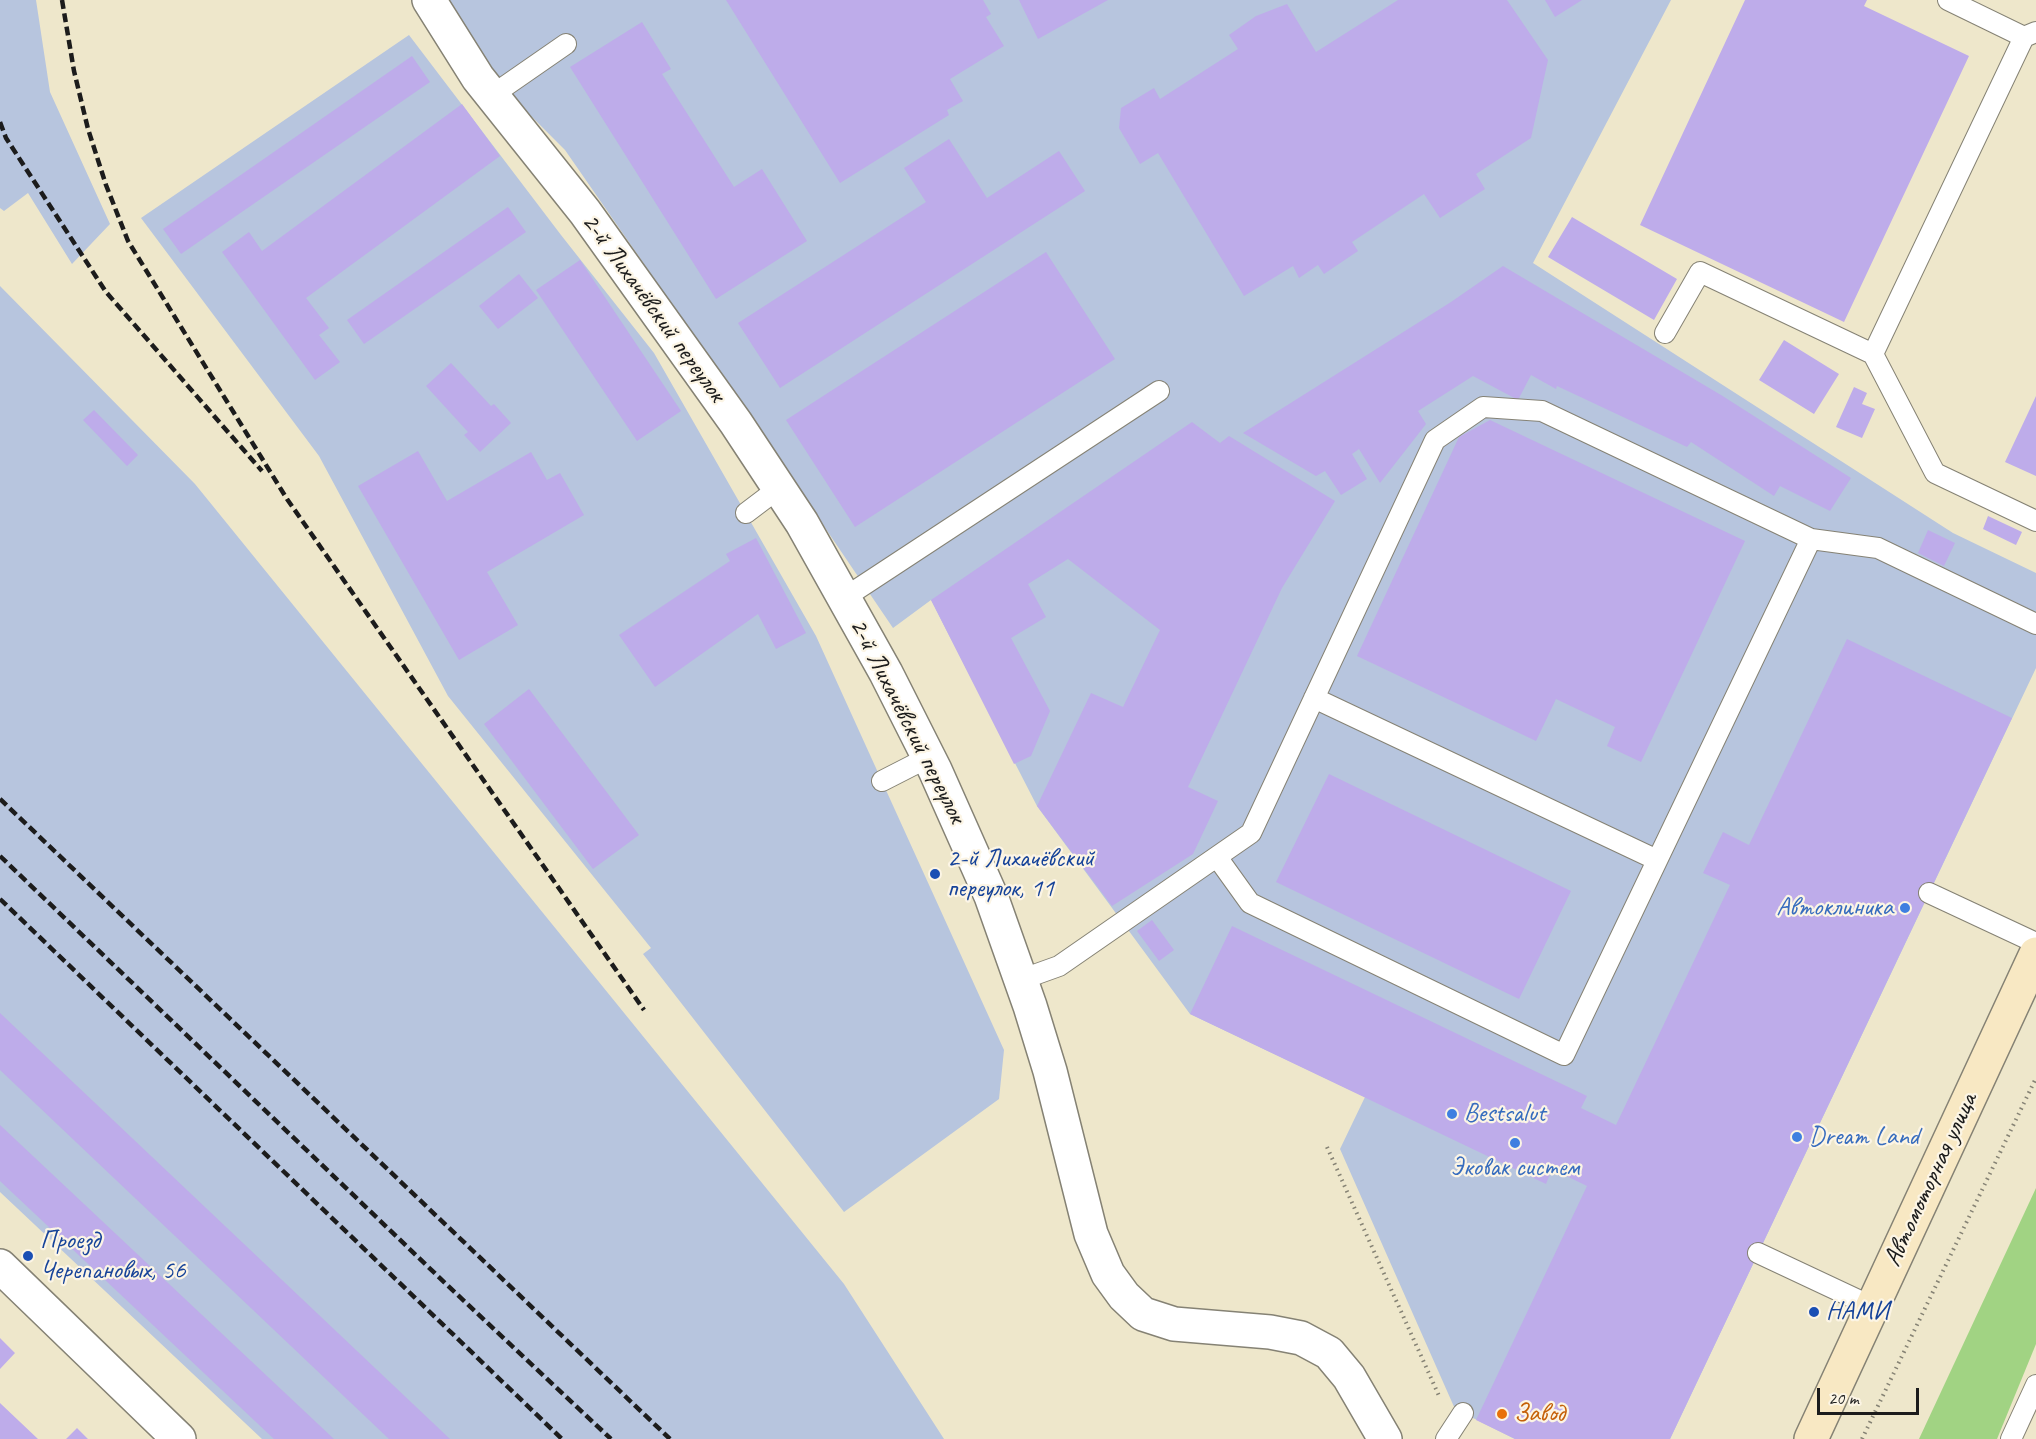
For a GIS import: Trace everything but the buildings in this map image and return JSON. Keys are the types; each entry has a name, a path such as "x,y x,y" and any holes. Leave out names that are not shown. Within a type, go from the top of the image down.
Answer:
{"street":[{"name":"2-й Лихачёвский переулок","path":"429,0 491,96 585,212 736,423 802,523 886,673 929,757 991,896 1050,1071 1090,1234 1108,1274 1124,1296 1143,1314 1174,1324 1269,1332 1301,1338 1329,1353 1342,1369 1385,1439"},
{"name":"Автомоторная улица","path":"1811,1439 2036,954"},
{"path":"0,1266 179,1439"}],"lane":[{"path":"1873,354 2030,34 1948,0"},
{"path":"491,96 566,44"},
{"path":"1665,333 1700,272 1873,354 1935,473 2036,521"},
{"path":"844,598 1159,391"},
{"path":"1020,980 1059,966 1251,833 1435,440 1483,407 1542,411 1811,539 1878,548 2036,624"},
{"path":"746,513 779,488"},
{"path":"1217,856 1250,903 1564,1055 1811,539"},
{"path":"1314,698 1657,860"},
{"path":"882,782 929,757"},
{"path":"1929,892 2036,943"},
{"path":"1758,1252 1873,1307"},
{"path":"2011,1439 2036,1385"},
{"path":"1446,1439 1454,1411"}],"path":[{"path":"1862,1439 2036,1078"},
{"path":"1327,1147 1454,1411"}],"shaded area":[{"path":"0,0 36,0 50,92 110,224 72,264 28,193 4,211 0,208"},
{"path":"448,0 1671,0 1533,263 1953,533 2036,573 2036,668 1670,1439 1515,1439 1455,1409 1340,1149 1365,1097 1190,1014 1037,806 931,600 893,628 565,150 501,86"},
{"path":"409,35 654,353 816,636 1004,1050 999,1099 844,1212 643,954 651,948 448,696 319,456 141,218"},
{"path":"0,286 195,484 844,1284 944,1439 262,1439 0,1192"}],"green space":[{"path":"2036,1188 2036,1344 1997,1439 1919,1439"}],"railway":[{"path":"62,0 74,71 88,129 106,185 128,241 287,499 644,1010"},
{"path":"0,122 6,138 106,292 262,471"},
{"path":"0,799 670,1439"},
{"path":"0,856 611,1439"},
{"path":"0,899 562,1439"}],"place":[{"name":"2-й Лихачёвский переулок, 11","path":"935,874"},
{"name":"Автоклиника","path":"1905,908"},
{"name":"Bestsalut","path":"1452,1114"},
{"name":"Dream Land","path":"1797,1137"},
{"name":"Эковак систем","path":"1515,1143"},
{"name":"Проезд Черепановых, 56","path":"28,1256"},
{"name":"НАМИ","path":"1814,1312"},
{"name":"Завод","path":"1502,1414"}]}
